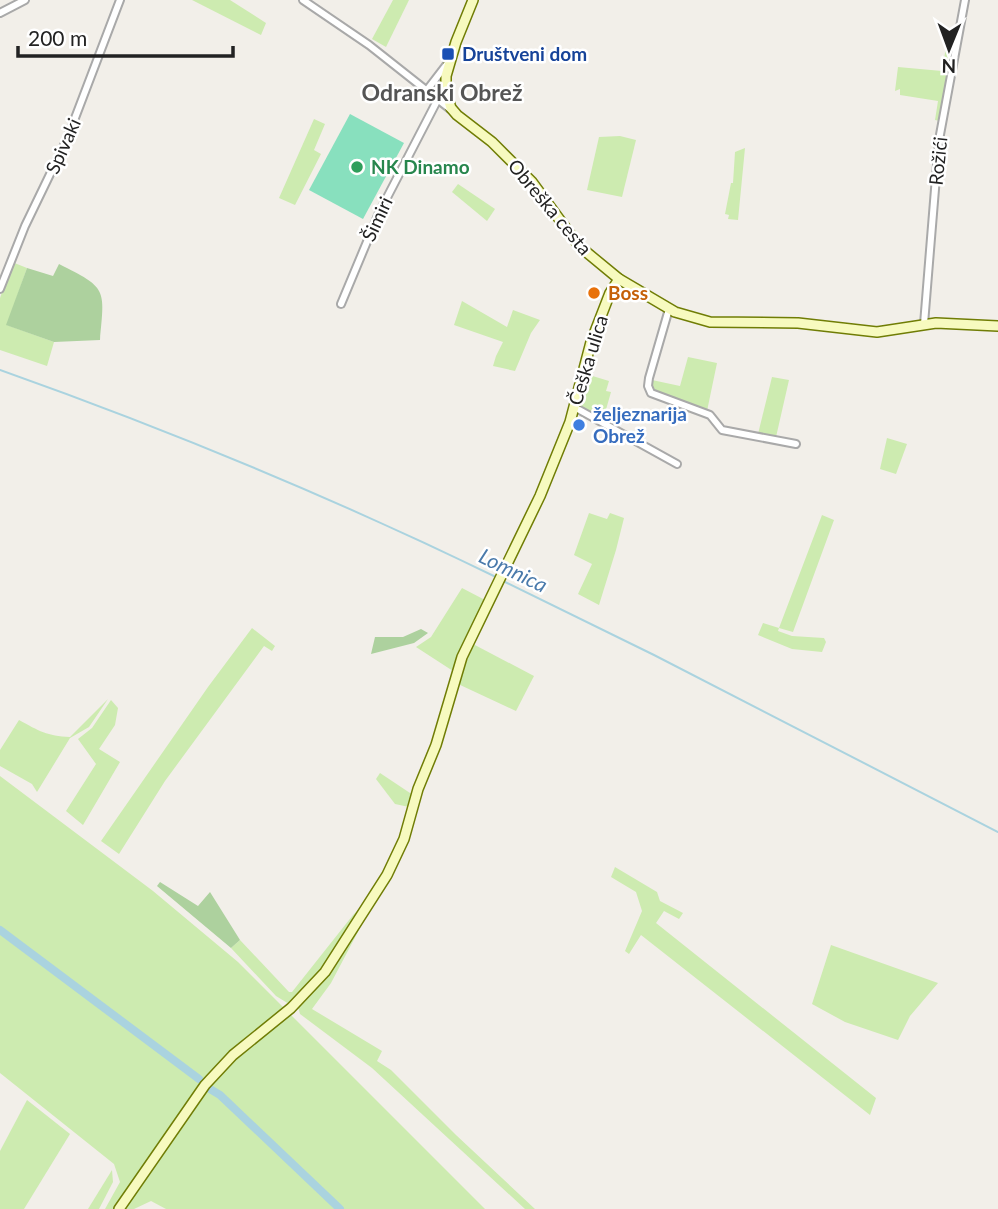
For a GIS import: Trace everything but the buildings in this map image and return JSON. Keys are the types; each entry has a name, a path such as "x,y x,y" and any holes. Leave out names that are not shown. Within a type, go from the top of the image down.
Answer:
{"street":[{"path":"0,13 25,0"},
{"name":"Spivaki","path":"0,289 24,226 69,135 120,0"},
{"name":"Obreška cesta","path":"303,0 369,45 492,142 532,181 579,246 620,279 669,309 693,319 722,324 798,323 877,332 924,324 998,326"},
{"path":"457,115 445,89 450,60 474,0"},
{"name":"Rožići","path":"924,324 939,141 965,0"},
{"path":"427,90 450,60"},
{"name":"Šimiri","path":"341,304 379,213 438,99"},
{"name":"Češka ulica","path":"119,1209 205,1085 233,1055 291,1008 325,972 387,875 404,839 418,789 436,745 461,657 540,496 574,407 591,342 610,293 620,279"},
{"path":"669,309 649,378 651,393 709,415 722,430 796,444"},
{"path":"574,407 677,464"}],"green space":[{"path":"192,0 230,0 266,23 261,35"},
{"path":"393,0 409,0 386,47 372,39"},
{"path":"949,29 957,30 940,121 935,120 938,101 900,95 900,89 895,91 898,67 942,71"},
{"name":"NK Dinamo","path":"350,114 404,143 363,219 309,190"},
{"path":"314,119 325,124 314,150 321,154 295,205 279,198"},
{"path":"620,136 636,140 622,197 587,190 599,137"},
{"path":"745,148 738,220 728,219 729,215 725,214 733,183 735,152"},
{"path":"458,184 495,209 487,221 452,192"},
{"path":"12,262 27,268 7,325 54,342 47,366 0,350 0,298"},
{"path":"59,264 86,279 99,292 102,299 100,340 54,342 6,325 27,268 53,276"},
{"path":"462,301 507,327 513,310 540,320 531,333 515,371 493,366 503,342 454,325"},
{"path":"688,357 717,363 707,411 651,389 652,380 680,386"},
{"path":"586,374 609,381 606,391 611,392 603,420 579,406"},
{"path":"772,377 789,380 776,437 758,434"},
{"path":"887,438 907,444 896,474 880,469"},
{"path":"589,513 607,519 610,513 624,518 599,605 578,594 592,564 574,555"},
{"path":"822,515 834,520 793,632 779,628"},
{"path":"462,588 485,600 453,671 416,647 431,637"},
{"path":"763,623 779,628 778,631 792,636 824,638 826,642 822,652 792,649 758,635"},
{"path":"252,628 275,646 272,651 264,646 165,781 119,854 101,841"},
{"path":"421,629 428,633 414,643 371,654 375,637 403,637"},
{"path":"473,644 534,676 516,711 458,684"},
{"path":"108,699 89,727 70,738 37,792 32,784 0,766 0,750 19,720 43,732 70,737"},
{"path":"111,700 118,708 115,725 99,749 120,762 83,825 66,811 96,764 78,739 92,728"},
{"path":"380,773 413,795 409,807 395,804 376,779"},
{"path":"0,776 153,891 238,962 485,1209 166,1209 151,1201 134,1209 105,1209 120,1182 114,1164 0,1073"},
{"path":"615,867 657,892 660,901 683,913 679,919 664,911 656,923 876,1098 870,1115 641,935 629,954 625,951 642,911 636,892 611,877"},
{"path":"160,882 198,906 210,892 240,940 231,948 157,886"},
{"path":"363,905 322,969 289,1004 276,996 231,948 240,940 289,992 292,992"},
{"path":"370,909 331,983 312,1009 382,1051 377,1061 391,1070 535,1209 525,1209 372,1068 300,1014 300,1004"},
{"path":"831,945 938,983 910,1016 898,1040 845,1022 812,1004"},
{"path":"27,1100 70,1134 24,1209 0,1209 0,1151"},
{"path":"112,1170 113,1182 99,1209 88,1209"}],"waterway":[{"name":"Lomnica","path":"0,370 252,467 498,578"},
{"name":"Lomnica","path":"503,581 654,655 998,832"},
{"path":"0,930 199,1079"},
{"path":"210,1089 220,1095 340,1209"}],"place":[{"name":"Društveni dom","path":"448,54"},
{"name":"NK Dinamo","path":"357,167"},
{"name":"Boss","path":"594,293"},
{"name":"željeznarija Obrež","path":"579,425"}],"district":[{"name":"Odranski Obrež","path":"442,93"}]}
